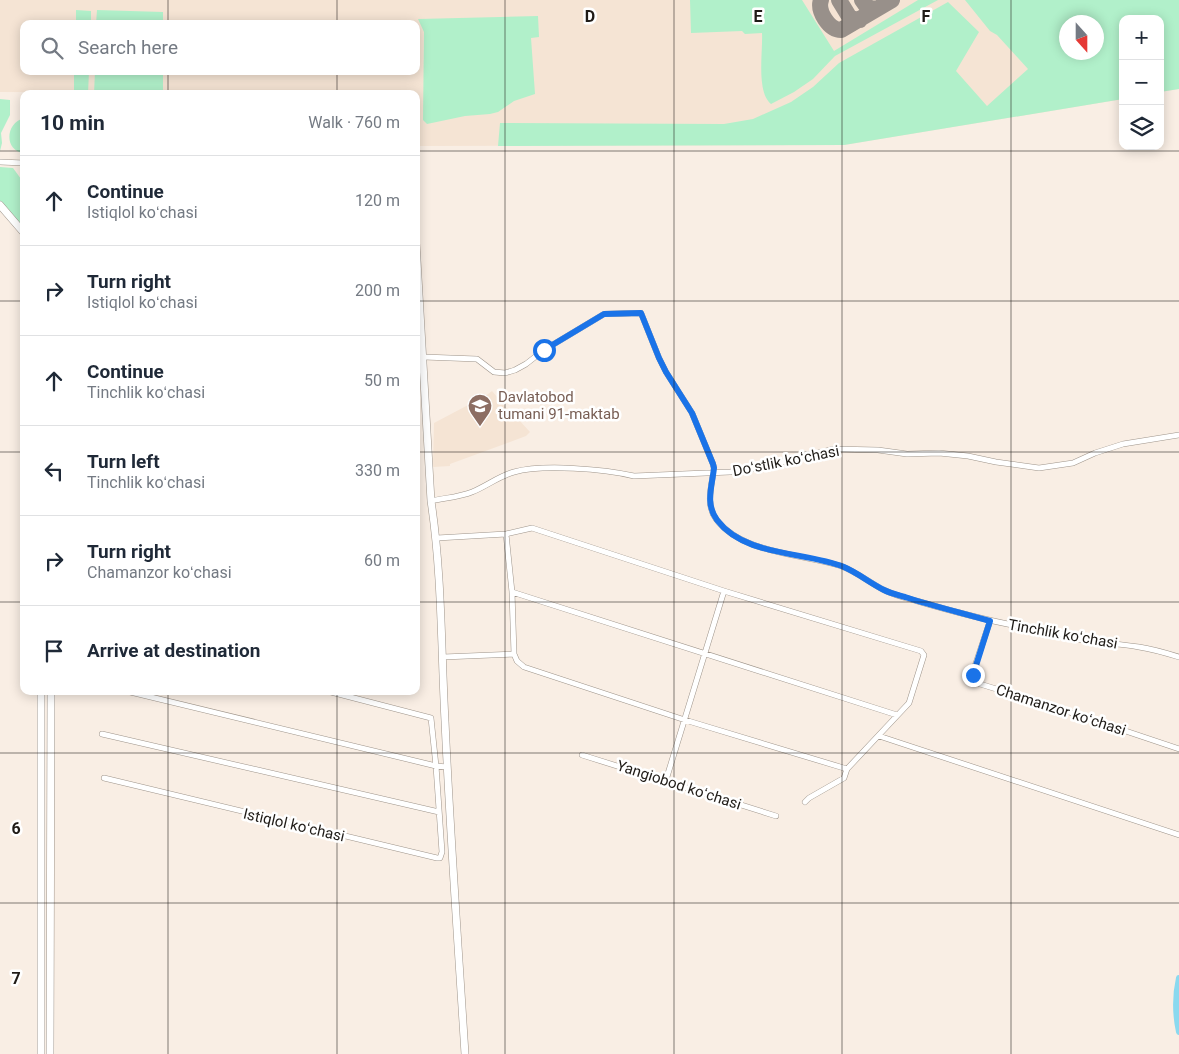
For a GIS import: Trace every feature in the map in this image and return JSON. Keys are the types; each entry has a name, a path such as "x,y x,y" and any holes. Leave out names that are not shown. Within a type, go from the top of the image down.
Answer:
{"street":[{"path":"0,162 20,162"},
{"path":"0,205 20,228"},
{"path":"420,300 431,501 437,538 465,1054"},
{"path":"424,357 477,359 494,372 505,373 526,364 544,350 604,314 641,313 666,372 695,421 713,464 714,473"},
{"name":"Doʻstlik koʻchasi","path":"431,501 471,493 498,478 529,469 561,468 621,473 634,476 714,473 753,469 834,449 878,450 907,454 939,453 968,456 1022,466 1049,468 1073,463 1095,453 1123,444 1179,435"},
{"name":"Tinchlik koʻchasi","path":"714,473 709,500 716,519 725,529 738,538 758,547 843,567 870,580 884,590 990,621 1042,630 1086,641 1139,647 1179,657"},
{"path":"437,538 506,534 532,528 724,591 923,653 924,658 908,703 847,769 844,778 809,798 806,802"},
{"path":"506,534 512,592 514,654 517,662 524,667 684,720 847,769"},
{"path":"666,780 724,591"},
{"path":"512,592 897,715"},
{"name":"Chamanzor koʻchasi","path":"990,621 974,669 974,679 980,684 1179,749"},
{"path":"443,658 514,654"},
{"path":"41,695 41,1054"},
{"path":"50,1054 51,695"},
{"path":"143,695 436,766 448,767"},
{"name":"Istiqlol koʻchasi","path":"104,778 440,858 442,852 431,718 342,695"},
{"path":"102,734 439,812"},
{"path":"878,736 1179,835"},
{"name":"Yangiobod koʻchasi","path":"582,755 776,816"}],"shaded area":[{"path":"0,0 1179,0 1179,89 1164,91 1164,15 1119,15 1119,100 844,145 420,146 420,90 20,90 20,92 0,92"},
{"name":"Davlatobod tumani 91-maktab","path":"492,391 514,417 530,432 526,436 450,464 450,466 433,467 434,423 477,399 479,401"}],"green space":[{"path":"690,0 802,0 834,51 918,0 938,0 835,56 813,79 771,104 763,91 761,71 762,33 745,34 742,31 691,33"},
{"path":"965,0 1179,0 1179,89 1164,91 1164,15 1119,15 1119,100 844,145 498,146 500,123 724,124 753,119 791,102 813,87 839,63 948,2 979,32 956,71 987,106 1028,69 997,35 990,31"},
{"path":"76,10 91,11 91,20 76,20"},
{"path":"97,10 163,12 163,20 96,20"},
{"path":"538,16 539,37 531,38 535,94 514,101 498,112 465,116 427,124 423,120 424,32 418,19"},
{"path":"74,75 89,75 88,90 74,90"},
{"path":"95,75 163,75 163,90 94,90"},
{"path":"0,99 10,100 10,115 1,133 2,143 0,151"},
{"path":"20,120 20,152 13,147 9,137 13,125"},
{"path":"0,167 13,168 20,178 20,224 0,201"}],"waterway":[{"path":"1179,978 1176,1005 1179,1032"}],"taxiway":[{"path":"821,0 822,14 825,19 832,27 841,30 892,0"},
{"path":"839,0 850,18 860,20"},
{"path":"862,0 869,7 879,8"}],"place":[{"name":"Davlatobod tumani 91-maktab","path":"480,427"}],"route":[{"path":"544,350 604,314 641,313 659,358 692,413 713,464 709,500 716,519 725,529 738,538 758,547 843,567 870,580 884,590 990,621 973,675"}]}
